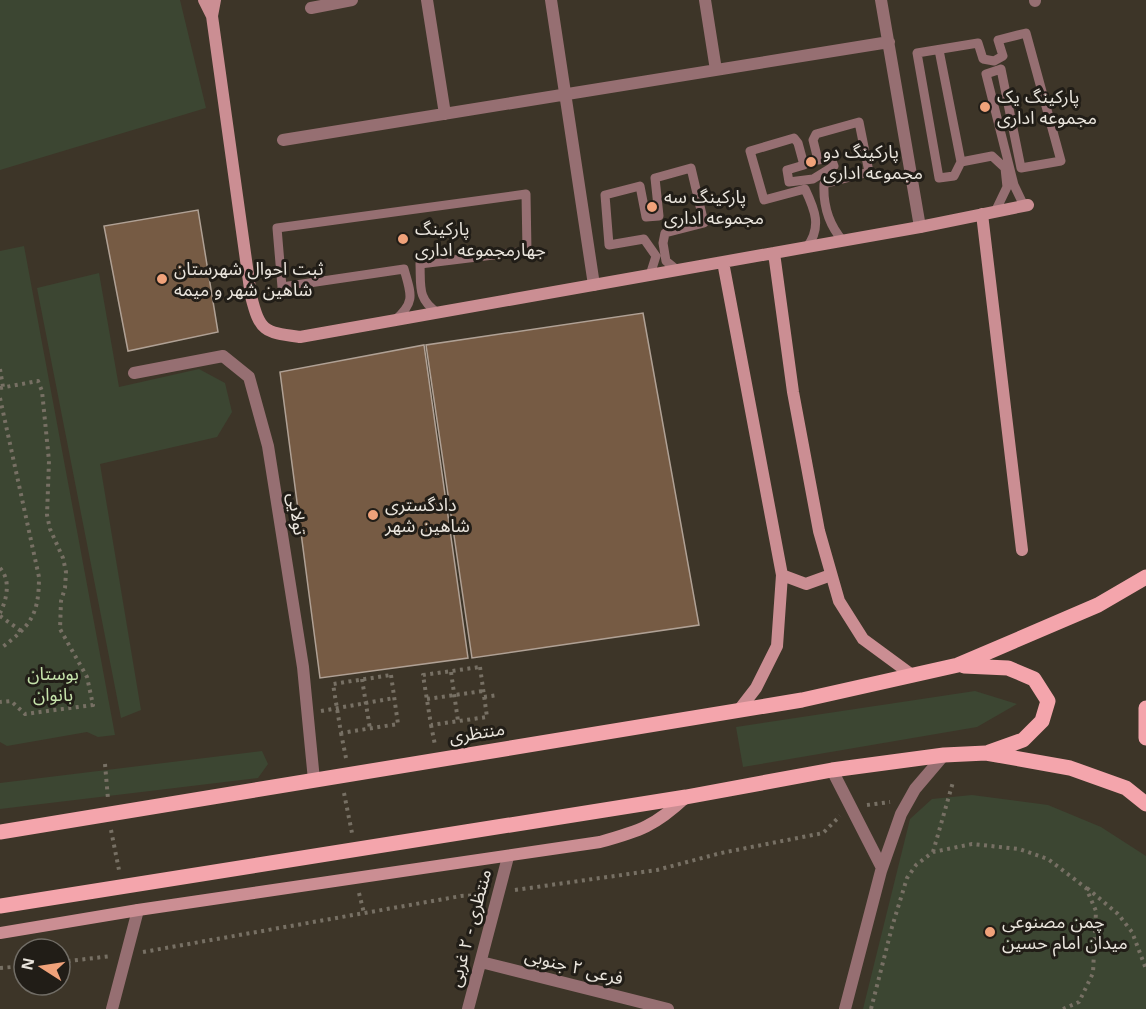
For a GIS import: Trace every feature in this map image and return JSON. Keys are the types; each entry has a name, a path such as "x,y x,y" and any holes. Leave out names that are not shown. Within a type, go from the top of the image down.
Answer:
{"main road":[{"path":"958,665 1098,605 1146,577"},
{"name":"منتظری","path":"0,832 802,700 958,665"},
{"path":"958,665 1008,668 1034,679 1048,701 1042,721 1023,740 986,753"},
{"path":"1146,708 1146,738"},
{"path":"0,906 686,797 832,770 944,755 986,753 1070,768 1126,788 1146,804"}],"street":[{"path":"204,0 212,16"},
{"path":"215,0 212,16 251,296 257,321 272,333 300,337 395,321 1026,206"},
{"path":"311,8 352,0"},
{"path":"428,0 445,114"},
{"path":"551,0 594,285"},
{"path":"705,0 716,70"},
{"path":"881,0 920,227"},
{"path":"283,140 889,42"},
{"path":"988,213 1022,550"},
{"path":"774,253 793,392 819,531 839,601 863,639 912,675"},
{"path":"723,262 782,575 777,646 756,688 739,710"},
{"name":"تولایی","path":"134,373 223,356 249,377 268,447 303,667 314,780"},
{"path":"782,575 806,584 831,575"},
{"path":"845,1009 882,868 901,814 915,789 944,755"},
{"path":"832,770 882,868"},
{"path":"0,933 138,910 600,842 640,831 665,817 686,797"},
{"name":"منتظری - ۲ غربی","path":"468,1009 508,857"},
{"path":"112,1009 138,910"},
{"name":"فرعی ۲ جنوبی","path":"480,962 662,1008"}],"lane":[{"path":"939,50 961,162 954,176 939,178 916,53 978,43 983,59 994,62 1003,56 998,40 1026,33 1061,160 1016,169"},
{"path":"1016,169 986,74 1001,69 1016,169 1014,185 1026,206"},
{"path":"807,247 815,236 816,216 805,189 764,200 750,151 794,138 798,143 804,165 787,170 789,182 813,179 834,166 831,158 818,160 813,140 816,134 859,122 869,172 824,184 823,199 826,212 836,233 843,241"},
{"path":"961,162 992,156 1005,168 1007,187 988,213"},
{"path":"650,275 656,256 644,239 609,245 605,195 640,186 646,218 659,216 655,178 691,168 704,224 665,233 663,243 666,261 677,270"},
{"path":"395,321 408,309 410,297 404,269 282,287 277,228 526,194 527,251 420,264 421,296 427,306 438,313"}],"path":[{"path":"0,369 2,387 38,381 42,391 50,461 47,515 66,572 61,602 60,629 87,677 93,705 26,714 11,700 0,702"},
{"path":"0,398 39,577 39,597 34,615 22,631 0,649"},
{"path":"0,568 6,577 7,590 0,614 22,631"},
{"path":"480,667 487,717 431,725 423,675 451,672 480,667"},
{"path":"451,672 458,721"},
{"path":"341,733 398,724 391,675 333,684 336,708 349,774"},
{"path":"362,679 370,729"},
{"path":"427,699 483,691"},
{"path":"484,697 498,695"},
{"path":"336,708 394,698"},
{"path":"105,765 114,848 123,886"},
{"path":"933,852 953,782"},
{"path":"871,1009 907,878 916,865 933,852 972,844 1019,849 1048,859 1118,914 1132,932 1146,969"},
{"path":"1063,1009 1079,1002 1093,973 1096,911 1086,888"}],"green space":[{"path":"0,0 180,0 206,108 0,170"},
{"name":"بوستان بانوان","path":"24,246 115,735 98,737 87,732 7,746 0,742 0,251"},
{"path":"99,273 119,387 199,369 225,383 232,412 217,437 100,464 141,710 121,718 37,288"},
{"path":"975,691 1017,704 977,727 743,767 736,727"},
{"path":"262,751 268,764 258,778 0,809 0,783"},
{"path":"972,795 1048,805 1101,827 1146,856 1146,1009 863,1009 910,819 932,799"}],"building":[{"name":"ثبت احوال شهرستان شاهین شهر و میمه","path":"198,210 218,332 128,351 104,226"},
{"path":"643,313 699,625 472,658 426,345"},
{"name":"دادگستری شاهین شهر","path":"424,345 468,658 320,678 280,372"}],"place":[{"name":"پارکینگ یک مجموعه اداری","path":"985,107"},
{"name":"پارکینگ دو مجموعه اداری","path":"811,162"},
{"name":"پارکینگ سه مجموعه اداری","path":"652,207"},
{"name":"پارکینگ جهارمجموعه اداری","path":"403,239"},
{"name":"ثبت احوال شهرستان شاهین شهر و میمه","path":"162,279"},
{"name":"دادگستری شاهین شهر","path":"373,515"},
{"name":"چمن مصنوعی میدان امام حسین","path":"990,932"}]}
